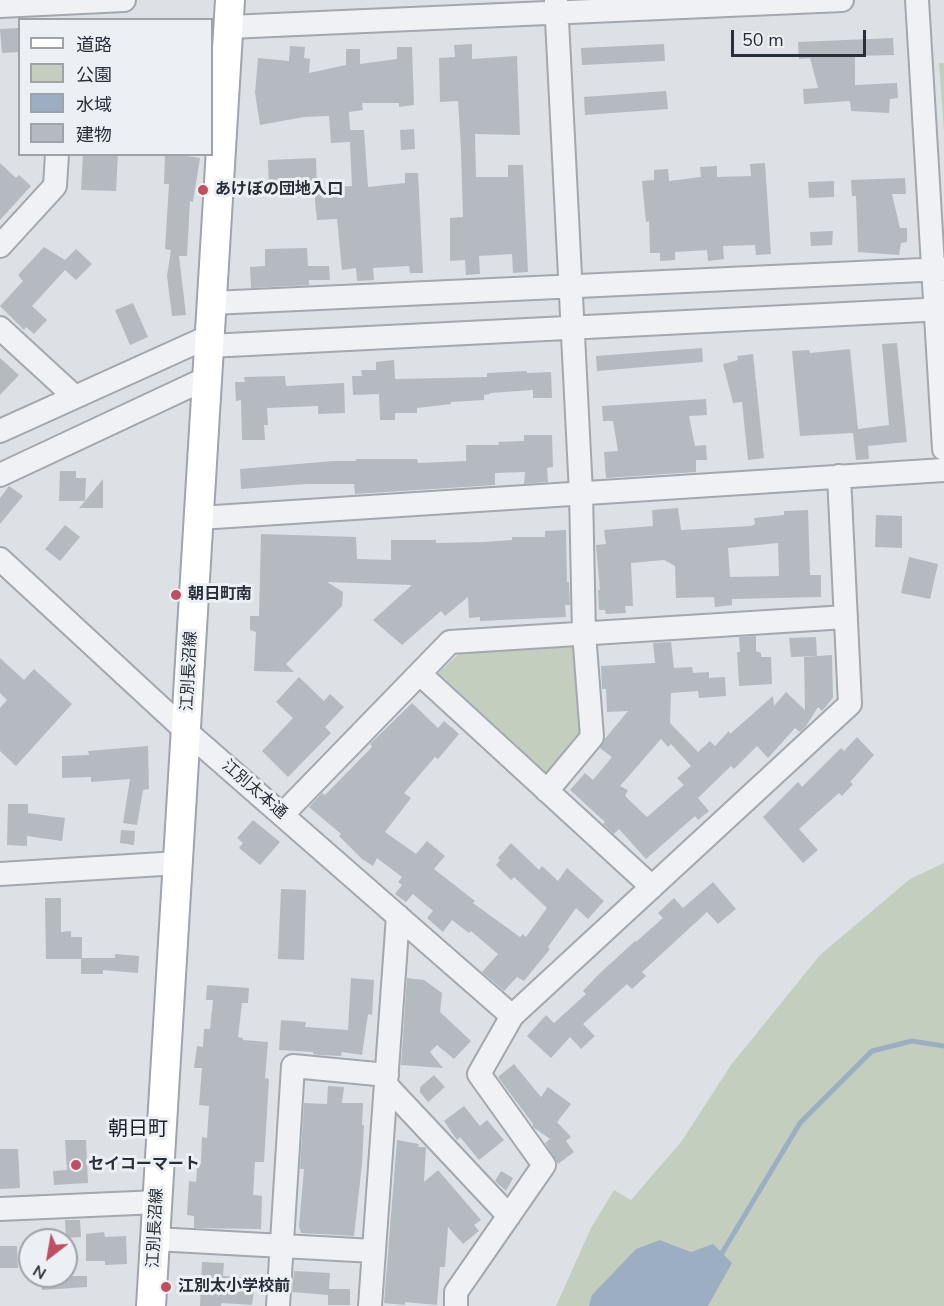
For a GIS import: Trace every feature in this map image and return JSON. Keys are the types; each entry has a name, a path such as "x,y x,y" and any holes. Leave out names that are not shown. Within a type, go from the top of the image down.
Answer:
{"main road":[{"name":"江別長沼線","path":"151,1306 230,14"}],"street":[{"path":"0,6 67,8 124,0"},
{"path":"230,14 842,0"},
{"path":"917,0 935,144 944,449"},
{"path":"547,791 592,737 584,633 581,493 556,6"},
{"path":"0,246 55,186 57,156"},
{"path":"212,303 938,269"},
{"path":"0,431 210,341 572,328 940,309"},
{"path":"0,328 75,397"},
{"path":"0,475 207,378"},
{"path":"199,518 944,470"},
{"path":"456,1306 456,1292 544,1165 479,1074 512,1016 850,704 839,476"},
{"name":"江別太本通","path":"0,559 186,730 512,1016"},
{"path":"282,815 450,642 846,616"},
{"path":"420,674 652,887"},
{"path":"0,874 178,863"},
{"path":"370,1306 398,916"},
{"path":"278,1306 293,1066 386,1080 509,1216"},
{"path":"0,1209 158,1202"},
{"path":"155,1239 374,1251"}],"green space":[{"path":"939,63 944,63 944,132"},
{"path":"572,647 582,741 550,776 438,673 461,652"},
{"path":"944,863 944,1306 708,1306 731,1263 691,1252 660,1240 593,1295 589,1306 556,1306 591,1228 614,1190 631,1200 681,1142 731,1065 820,955 910,879"}],"water":[{"path":"660,1240 691,1252 713,1244 732,1263 708,1306 589,1306 592,1295 636,1249"}],"building":[{"path":"18,28 18,52 2,53 0,29"},
{"path":"893,38 894,55 855,56 855,85 897,83 898,98 890,99 889,113 851,111 850,101 804,104 803,89 818,88 810,58 799,59 798,42"},
{"path":"472,44 472,59 517,56 520,135 475,134 476,177 508,177 508,165 523,165 528,272 513,273 512,254 479,256 480,274 466,275 465,260 450,261 450,218 463,217 461,149 458,101 440,102 439,58 455,57 454,45"},
{"path":"664,44 665,61 582,65 581,48"},
{"path":"290,46 305,47 304,58 310,59 309,73 346,65 346,49 360,49 360,64 397,59 397,47 412,47 414,105 399,107 399,103 362,103 363,110 349,112 350,130 364,130 368,187 405,183 405,173 418,173 423,273 410,273 409,266 373,268 374,280 357,281 356,268 342,270 337,219 317,220 314,192 269,194 268,160 316,158 317,188 352,186 350,142 331,143 329,116 304,117 260,125 255,93 258,58 289,61"},
{"path":"666,91 668,109 585,115 584,97"},
{"path":"414,129 415,149 401,150 400,130"},
{"path":"83,156 118,156 116,191 81,190"},
{"path":"165,156 200,158 193,202 190,201 187,256 179,256 186,315 172,316 167,276 171,250 165,249 169,184 164,184"},
{"path":"0,163 16,178 19,175 31,186 0,220"},
{"path":"765,163 771,254 756,255 755,245 723,246 724,259 708,261 707,250 675,252 675,260 660,261 660,253 650,253 649,221 646,222 642,181 654,180 654,170 668,169 669,181 701,177 700,167 717,166 717,177 751,176 750,164"},
{"path":"905,178 906,194 892,194 900,228 907,228 907,242 901,243 899,255 858,252 856,196 852,196 851,180"},
{"path":"834,181 834,197 809,198 808,182"},
{"path":"833,231 832,245 811,246 810,232"},
{"path":"44,247 65,260 76,249 92,264 76,280 65,270 32,306 47,320 34,334 26,327 24,330 0,306 23,281 18,275"},
{"path":"307,248 308,266 329,266 330,280 309,280 309,285 251,288 250,267 265,266 265,249"},
{"path":"133,303 148,337 130,345 115,310"},
{"path":"897,343 907,442 868,446 869,459 856,460 853,433 800,436 792,351 809,350 810,353 850,349 858,429 889,425 882,344"},
{"path":"702,348 703,362 597,371 596,356"},
{"path":"753,354 764,458 748,460 742,402 733,403 723,364 738,360 737,356"},
{"path":"0,358 19,375 0,395"},
{"path":"394,360 395,379 487,377 487,373 551,372 552,398 533,398 533,390 490,393 484,395 484,400 451,402 451,404 417,408 417,413 395,413 395,420 380,420 379,394 353,395 352,376 362,376 361,370 376,370 376,362"},
{"path":"285,376 286,386 344,383 345,413 318,414 318,406 267,408 268,425 264,425 265,440 242,440 241,400 236,401 235,382 245,382 244,377"},
{"path":"706,399 707,415 689,416 695,446 706,445 707,460 696,460 696,472 606,478 604,452 618,451 613,421 603,421 602,406"},
{"path":"524,435 552,435 553,467 547,468 548,482 524,484 525,472 495,473 495,485 355,494 354,484 306,484 241,489 240,469 356,461 356,459 417,459 418,463 466,461 466,445 499,445 498,442 524,441"},
{"path":"60,471 76,471 76,478 86,478 85,501 59,501"},
{"path":"103,479 103,508 79,508"},
{"path":"9,486 23,496 0,524 0,498"},
{"path":"678,508 681,530 751,526 755,524 754,518 784,515 784,511 808,510 810,575 821,575 821,597 732,599 732,605 715,607 714,597 676,598 675,566 664,560 631,563 633,606 625,606 626,613 606,614 605,610 599,610 598,590 600,590 596,545 606,544 604,530 653,526 652,510","holes":["778,543 779,576 730,577 728,548"]},
{"path":"876,515 902,516 902,548 875,547"},
{"path":"65,525 80,537 60,561 45,549"},
{"path":"566,530 570,605 565,605 566,617 480,621 480,617 469,618 468,597 445,616 441,611 402,645 373,620 412,585 327,582 343,592 342,606 286,664 294,672 254,671 256,632 250,630 250,616 259,616 261,534 356,537 357,559 391,560 391,540 436,540 436,543 485,542 512,540 512,537 545,537 545,531"},
{"path":"909,557 938,564 930,599 901,593"},
{"path":"756,636 756,651 761,653 761,657 771,657 772,684 739,686 737,652 740,652 739,637"},
{"path":"816,637 817,656 791,657 789,638"},
{"path":"671,642 674,668 692,667 693,673 709,672 709,678 725,677 726,696 699,698 698,691 671,693 670,723 698,752 710,741 715,746 729,731 730,734 773,696 774,706 786,692 805,710 804,657 832,655 833,698 822,711 818,707 800,732 795,728 768,758 757,746 734,769 731,766 698,798 709,811 698,820 695,816 646,859 619,829 614,834 603,824 605,822 570,790 585,773 593,780 612,757 600,748 628,711 607,712 606,689 602,689 601,666 655,663 653,643","holes":["661,739 668,747 671,744 691,766 677,778 684,785 647,817 625,796 628,790 620,786"]},
{"path":"0,658 24,680 34,669 72,704 16,766 0,751 0,708 7,700 0,693"},
{"path":"299,677 324,701 330,694 344,707 325,727 331,733 288,777 262,751 293,718 276,702"},
{"path":"412,703 438,728 444,721 459,734 438,759 435,757 404,793 411,798 385,832 416,854 427,841 445,856 434,869 475,901 473,903 520,937 523,934 526,937 547,908 514,877 511,880 496,865 500,860 498,858 511,843 539,870 542,866 558,881 567,868 604,901 588,919 576,908 548,947 550,949 524,981 517,977 504,991 482,972 498,954 471,931 469,933 452,920 443,932 427,918 433,911 413,894 406,902 395,894 402,885 398,882 402,877 377,858 373,866 362,859 339,836 341,834 309,807 322,793 325,795 372,747 370,744"},
{"path":"857,737 874,755 850,782 853,784 842,796 839,793 799,829 818,850 803,863 763,817 798,782 802,787 841,748 844,751"},
{"path":"148,746 149,789 143,790 137,825 123,823 130,779 91,782 91,777 62,778 62,756 89,755 88,751"},
{"path":"8,804 28,804 28,813 65,818 62,841 27,836 27,846 7,845"},
{"path":"253,820 280,842 260,865 239,848 243,843 237,838"},
{"path":"121,830 135,831 134,845 120,843"},
{"path":"713,882 736,909 718,924 707,912 642,972 646,976 632,989 627,984 583,1024 595,1036 581,1049 570,1037 551,1058 527,1036 546,1015 554,1023 586,994 583,991 597,976 663,918 658,913 674,898 683,908"},
{"path":"281,889 306,890 304,960 278,959"},
{"path":"45,898 61,898 61,932 71,931 71,937 82,937 82,958 115,958 115,954 139,956 138,973 103,970 103,974 81,974 81,959 46,959"},
{"path":"351,978 374,980 372,1015 368,1014 362,1055 342,1052 341,1056 319,1055 313,1052 279,1050 281,1020 306,1022 305,1027 348,1030"},
{"path":"407,978 424,980 442,993 440,1012 471,1041 454,1059 437,1045 430,1052 443,1068 401,1065"},
{"path":"207,985 249,988 248,1003 242,1003 238,1037 243,1040 268,1042 265,1078 269,1079 264,1162 255,1162 253,1195 262,1196 261,1229 194,1228 194,1216 187,1215 189,1181 196,1182 198,1160 201,1161 202,1137 207,1138 209,1106 199,1105 202,1068 194,1068 197,1046 203,1047 204,1029 210,1029 213,1000 206,1000"},
{"path":"514,1064 541,1097 548,1087 571,1104 557,1122 571,1137 566,1141 574,1152 558,1164 545,1143 550,1139 533,1127 498,1077"},
{"path":"434,1075 445,1087 428,1102 420,1092 420,1087"},
{"path":"328,1086 344,1087 342,1103 363,1103 362,1164 354,1236 301,1233 299,1226 304,1169 300,1169 304,1103 327,1104"},
{"path":"464,1106 480,1126 487,1120 504,1140 479,1160 460,1137 457,1140 444,1121"},
{"path":"65,1140 86,1140 88,1183 54,1185 53,1171 67,1170"},
{"path":"397,1140 419,1144 418,1147 426,1147 424,1182 438,1170 481,1220 474,1225 479,1231 463,1244 448,1227 445,1267 440,1267 437,1305 384,1303"},
{"path":"0,1149 18,1149 20,1188 0,1189"},
{"path":"501,1171 513,1178 506,1191 495,1181"},
{"path":"65,1220 80,1220 81,1237 78,1237 78,1228 65,1228"},
{"path":"104,1232 105,1237 126,1236 127,1264 105,1265 105,1261 86,1261 86,1234"},
{"path":"0,1246 17,1246 18,1268 0,1268"},
{"path":"202,1262 224,1263 223,1276 256,1278 252,1305 222,1303 221,1306 200,1306"},
{"path":"294,1271 330,1273 329,1289 350,1289 350,1305 328,1305 328,1295 292,1292"},
{"path":"78,1276 87,1276 87,1287 78,1288"},
{"path":"42,1288 72,1288 42,1290"}],"waterway":[{"path":"719,1258 800,1123 872,1051 912,1041 944,1046"}],"place":[{"name":"あけぼの団地入口","path":"203,190"},
{"name":"朝日町南","path":"176,595"},
{"name":"セイコーマート","path":"76,1165"},
{"name":"江別太小学校前","path":"166,1287"}],"district":[{"name":"朝日町","path":"138,1130"}]}
